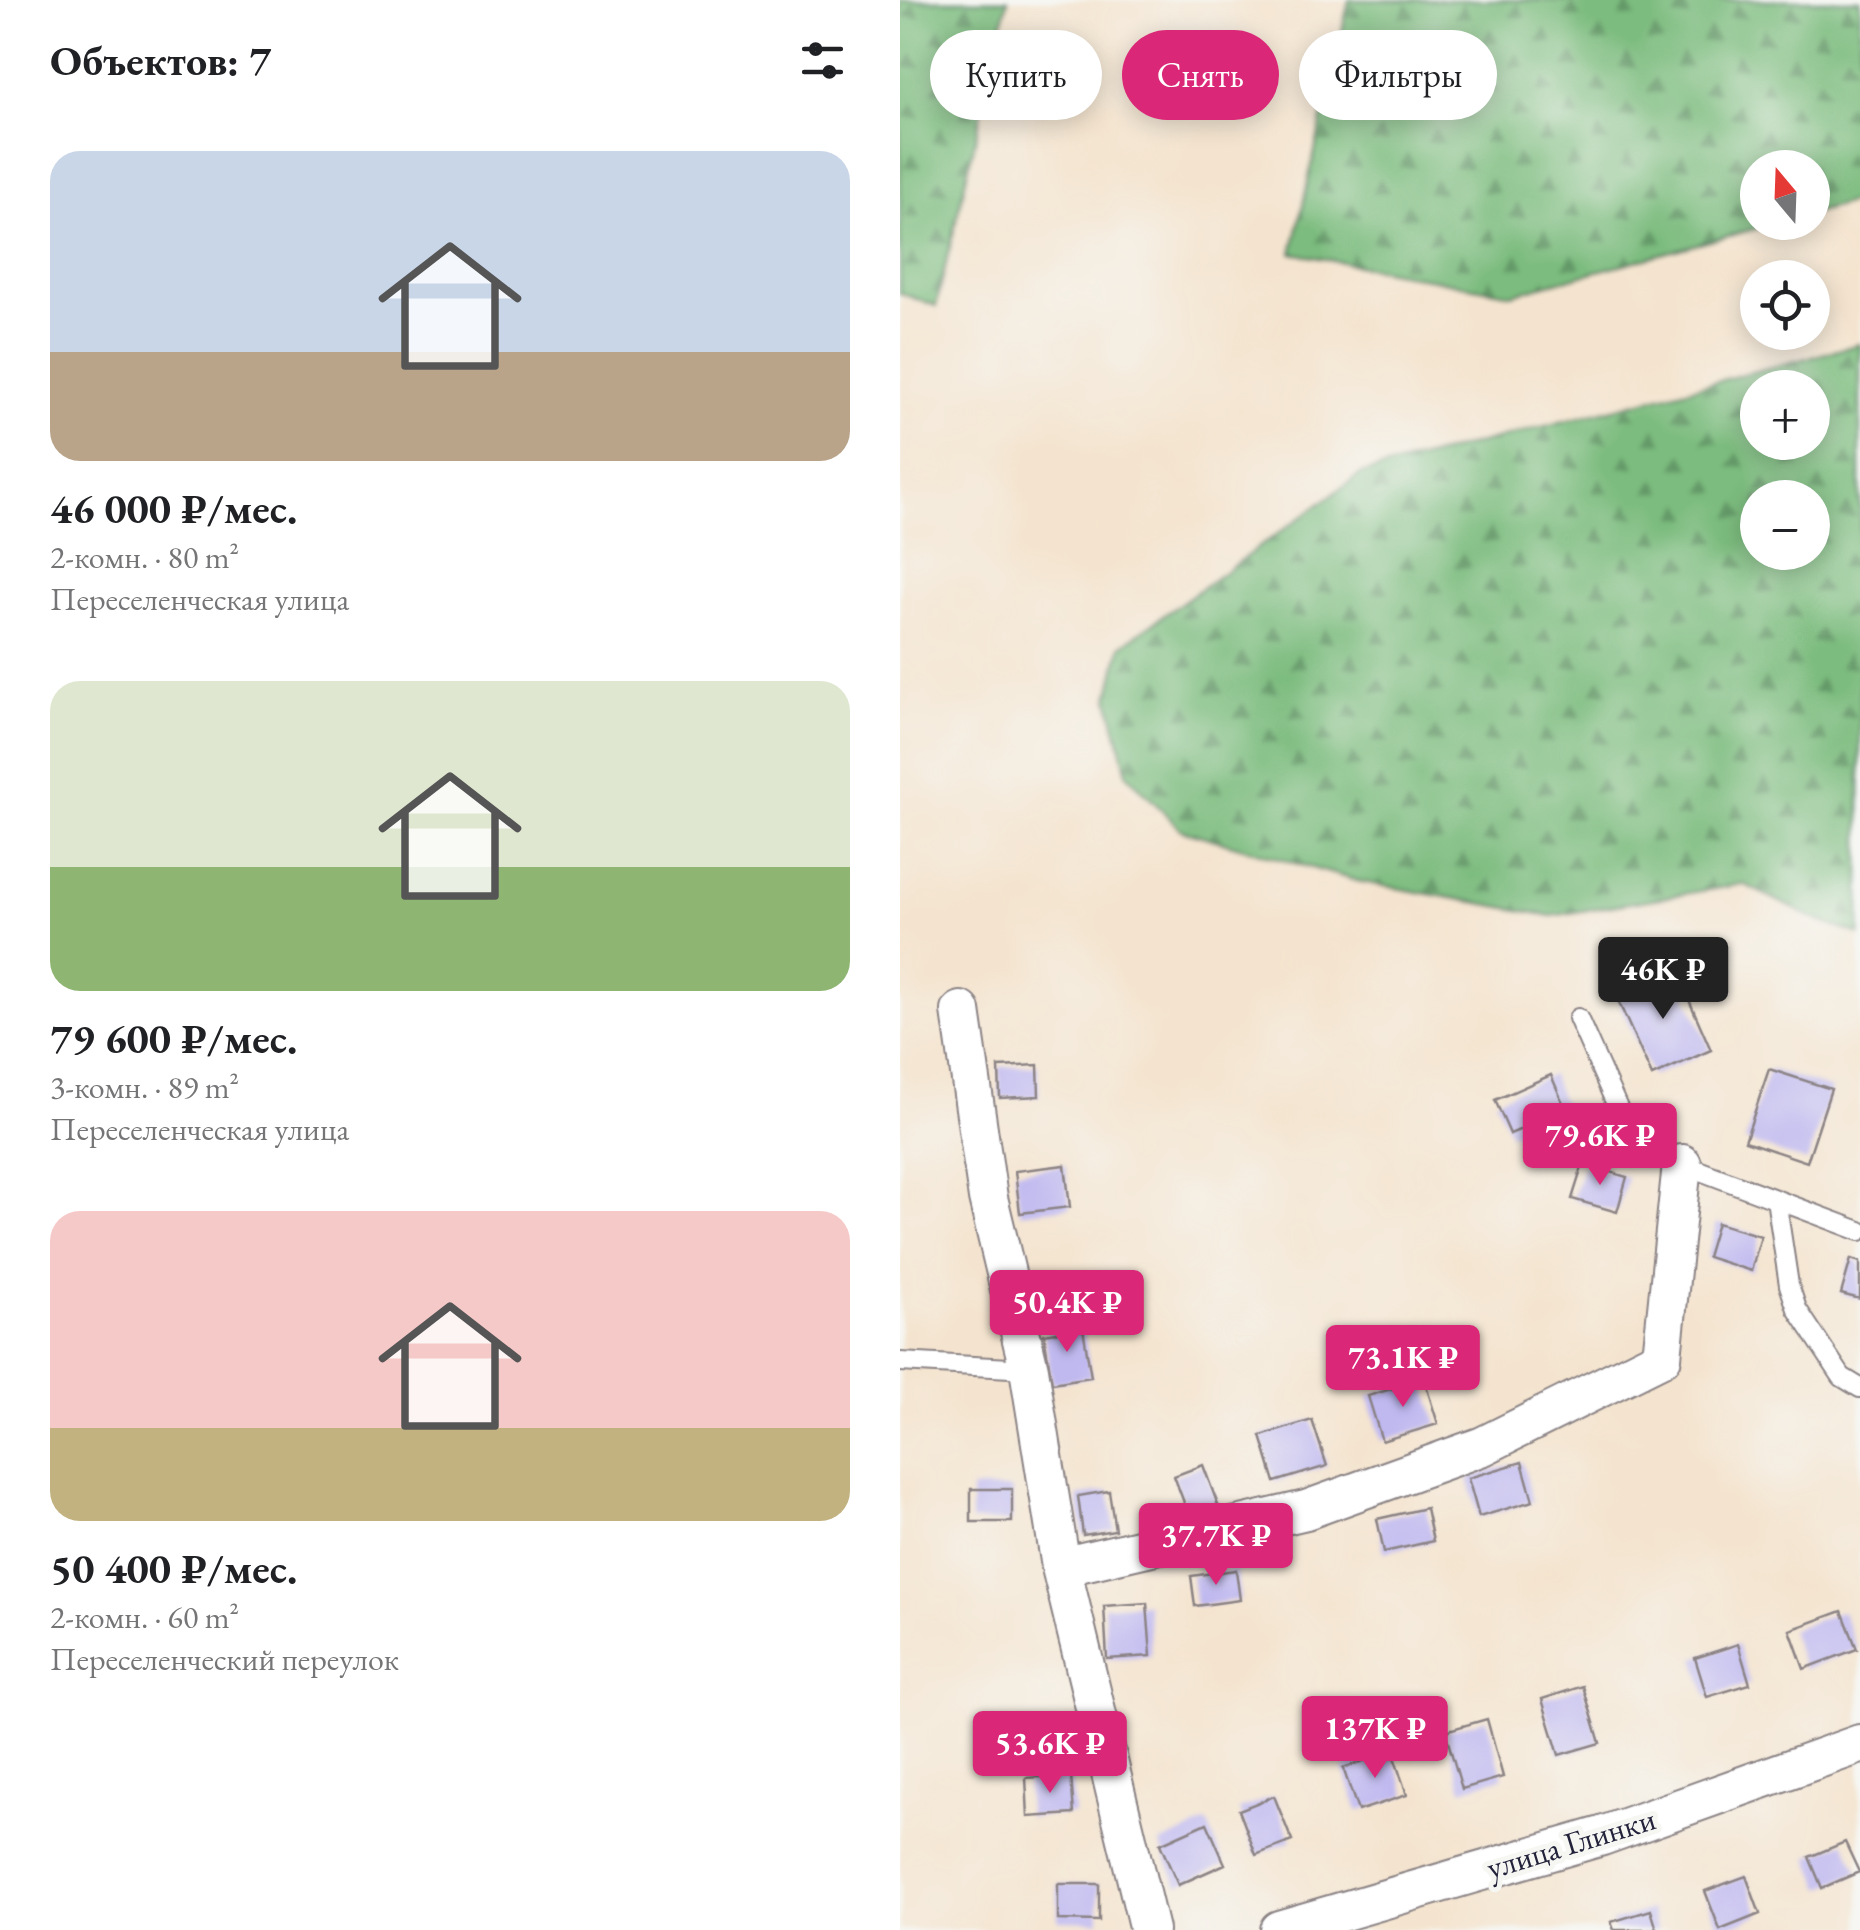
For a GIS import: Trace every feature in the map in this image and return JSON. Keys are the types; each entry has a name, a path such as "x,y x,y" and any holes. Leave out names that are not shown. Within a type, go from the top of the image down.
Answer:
{"street":[{"path":"961,1011 988,1198 1029,1369 1061,1566 1148,1930"},
{"path":"1061,1566 1306,1510 1483,1446 1662,1357 1682,1164"},
{"name":"улица Глинки","path":"1279,1930 1602,1836 1860,1744"}],"lane":[{"path":"1578,1018 1625,1124 1682,1164 1860,1231"},
{"path":"1776,1199 1789,1285 1797,1309 1842,1377 1860,1388"},
{"path":"900,1362 1029,1369"}],"green space":[{"path":"900,0 1008,0 1001,30 930,30 930,120 980,120 936,306 900,293"},
{"path":"1349,0 1860,0 1860,200 1830,208 1830,150 1740,150 1740,233 1512,294 1292,253 1322,120 1497,120 1497,30 1342,30"},
{"path":"1860,344 1860,935 1819,921 1743,884 1552,916 1357,881 1181,830 1127,774 1109,698 1121,646 1361,474 1740,375 1740,460 1830,460 1830,370 1760,370"}],"building":[{"path":"1675,968 1711,1050 1652,1076 1615,994"},
{"path":"1038,1065 1039,1096 1000,1098 999,1067"},
{"path":"1769,1069 1831,1089 1807,1162 1745,1141"},
{"path":"1551,1075 1566,1110 1510,1134 1495,1100"},
{"path":"1583,1164 1627,1177 1617,1212 1572,1199"},
{"path":"1065,1165 1070,1207 1020,1213 1015,1171"},
{"path":"1717,1223 1761,1236 1751,1271 1707,1257"},
{"path":"1851,1259 1860,1262 1860,1299 1841,1294"},
{"path":"1083,1328 1091,1377 1052,1383 1044,1334"},
{"path":"1424,1379 1438,1424 1382,1441 1368,1396"},
{"path":"1312,1420 1327,1466 1275,1482 1261,1436"},
{"path":"1522,1462 1533,1501 1479,1517 1468,1478"},
{"path":"1203,1465 1218,1505 1189,1516 1174,1476"},
{"path":"971,1489 1012,1489 1012,1522 971,1522"},
{"path":"1109,1491 1115,1530 1083,1535 1078,1496"},
{"path":"1426,1508 1433,1541 1384,1552 1377,1519"},
{"path":"1236,1570 1240,1600 1195,1606 1191,1576"},
{"path":"1147,1603 1151,1656 1107,1659 1104,1606"},
{"path":"1842,1611 1857,1649 1804,1669 1790,1630"},
{"path":"1738,1644 1750,1684 1707,1697 1695,1658"},
{"path":"1583,1686 1600,1743 1559,1755 1542,1699"},
{"path":"1487,1719 1503,1777 1462,1789 1445,1731"},
{"path":"1392,1751 1407,1795 1358,1811 1343,1768"},
{"path":"1071,1775 1074,1814 1028,1817 1026,1778"},
{"path":"1274,1796 1292,1841 1256,1855 1239,1810"},
{"path":"1207,1823 1225,1864 1178,1885 1160,1844"},
{"path":"1845,1842 1859,1872 1822,1888 1809,1857"},
{"path":"1746,1876 1760,1914 1720,1930 1705,1891"},
{"path":"1058,1884 1099,1884 1099,1921 1058,1920"},
{"path":"1651,1910 1657,1930 1614,1930 1611,1922"}]}
